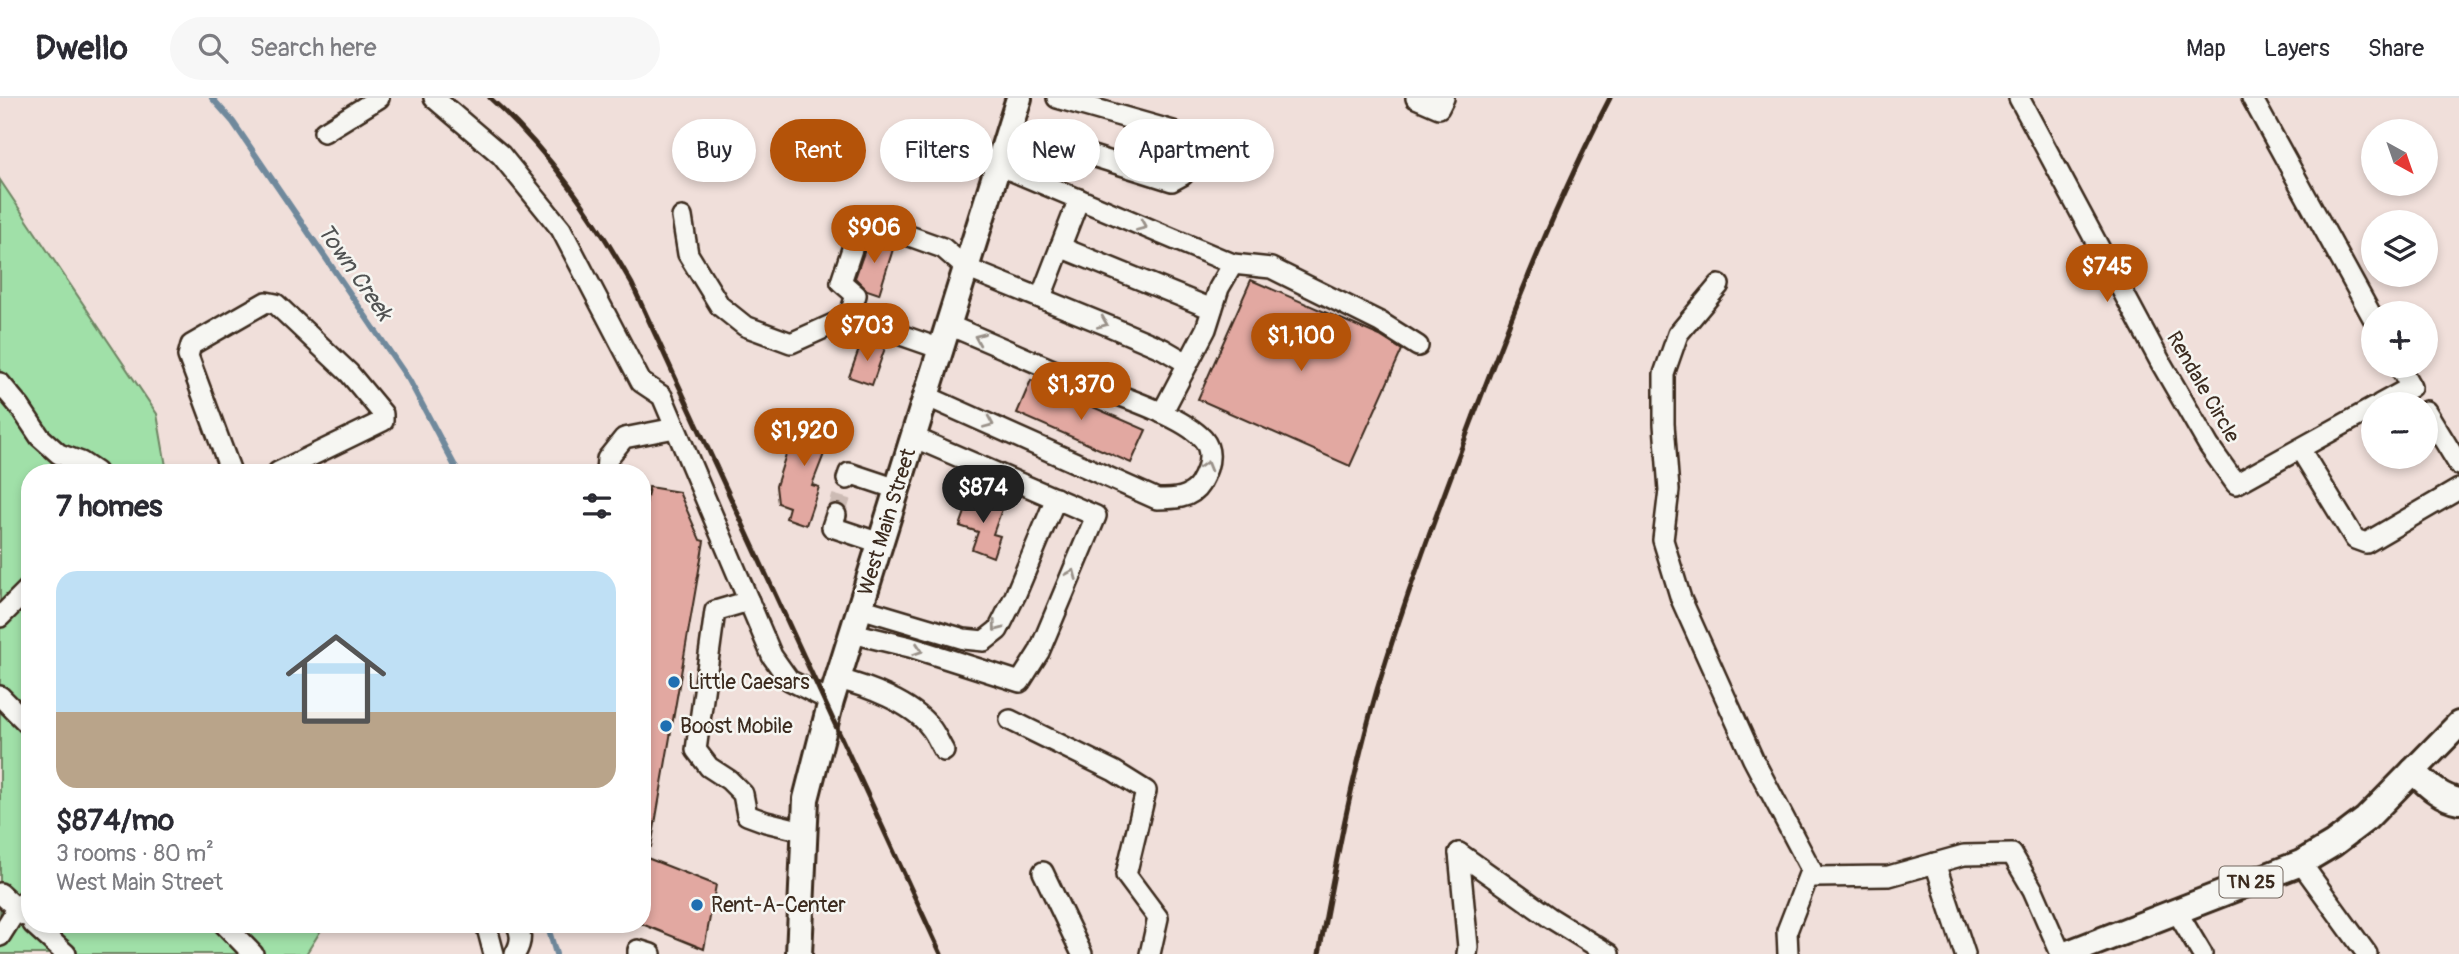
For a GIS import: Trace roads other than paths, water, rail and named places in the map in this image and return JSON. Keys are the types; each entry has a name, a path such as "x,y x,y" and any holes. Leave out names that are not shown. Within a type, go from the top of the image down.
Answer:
{"main road":[{"name":"West Main Street","path":"1013,119 1019,98"},
{"name":"West Main Street","path":"799,954 806,799 834,690 1007,137"},
{"path":"2459,724 2413,771 2435,792 2459,802"},
{"name":"TN 25","path":"2066,954 2301,863 2333,844 2366,819 2413,771"}],"street":[{"path":"324,132 379,98"},
{"path":"434,98 502,155 561,229 641,383 662,396 772,656 789,680 834,690 871,688 908,709 930,726 944,751"},
{"path":"1057,98 1172,131 1190,146 1183,175 1172,181 1100,158"},
{"path":"1416,98 1440,108 1444,98"},
{"name":"Rendale Circle","path":"2018,98 2161,363 2209,446 2236,485 2361,415"},
{"path":"2252,98 2364,301"},
{"path":"999,164 1233,264 1271,268 1367,316 1419,346"},
{"path":"1041,297 1079,199"},
{"path":"682,217 688,254 720,306 746,326 791,343 849,317 941,349"},
{"path":"849,317 856,295 841,282 862,219 943,248 966,268 1163,349 1187,363"},
{"path":"1060,247 1212,309"},
{"path":"1162,413 1206,329 1219,288 1233,264"},
{"path":"1720,285 1678,334 1664,374 1664,424 1669,490 1663,540 1681,599 1754,760 1815,877 1889,876 1964,855 2012,854 2033,890 2061,954"},
{"path":"228,464 188,356 191,345 266,302 276,304 349,373 383,414 383,421 294,464"},
{"path":"926,396 1157,499 1181,499 1198,487 1208,467 1210,451 1203,439 1179,420 948,325"},
{"path":"0,383 40,437 59,454 84,464"},
{"path":"607,464 607,459 624,438 675,428"},
{"path":"2438,431 2459,465"},
{"path":"852,633 910,647 1020,682 1038,653 1096,516 913,437"},
{"path":"2300,449 2355,539 2366,544 2459,489"},
{"path":"847,479 849,472 897,489"},
{"path":"860,607 964,639 984,641 998,630 1056,498"},
{"path":"836,515 832,527 880,543"},
{"path":"0,617 21,596"},
{"path":"749,601 715,611 696,750 709,767 729,780 743,794 747,815 803,831"},
{"path":"0,696 21,717"},
{"path":"1010,720 1114,771 1146,791 1126,875 1158,918 1150,954"},
{"path":"1467,954 1459,853 1549,917 1609,954"},
{"path":"1935,863 1965,954"},
{"path":"2301,863 2367,954"},
{"path":"1788,954 1787,931 1811,869"},
{"path":"1042,872 1082,954"},
{"path":"0,893 21,908"},
{"path":"2177,912 2202,954"},
{"path":"0,936 21,917"},
{"path":"46,933 66,954"},
{"path":"233,933 253,954"},
{"path":"488,933 494,954"},
{"path":"515,954 520,946 520,933"},
{"path":"638,954 638,950 651,954"}],"waterway":[{"name":"Town Creek","path":"212,98 233,122 409,380 454,464"},
{"name":"Town Creek","path":"550,933 556,954"}],"tunnel":[{"path":"836,515 847,479"}],"railway":[{"path":"490,98 551,162 602,233 632,284 941,954"},
{"path":"1319,954 1360,755 1399,620 1448,483 1521,294 1572,175 1610,98"}],"place":[{"name":"Little Caesars","path":"674,682"},
{"name":"Boost Mobile","path":"666,726"},
{"name":"Rent-A-Center","path":"697,905"}]}
